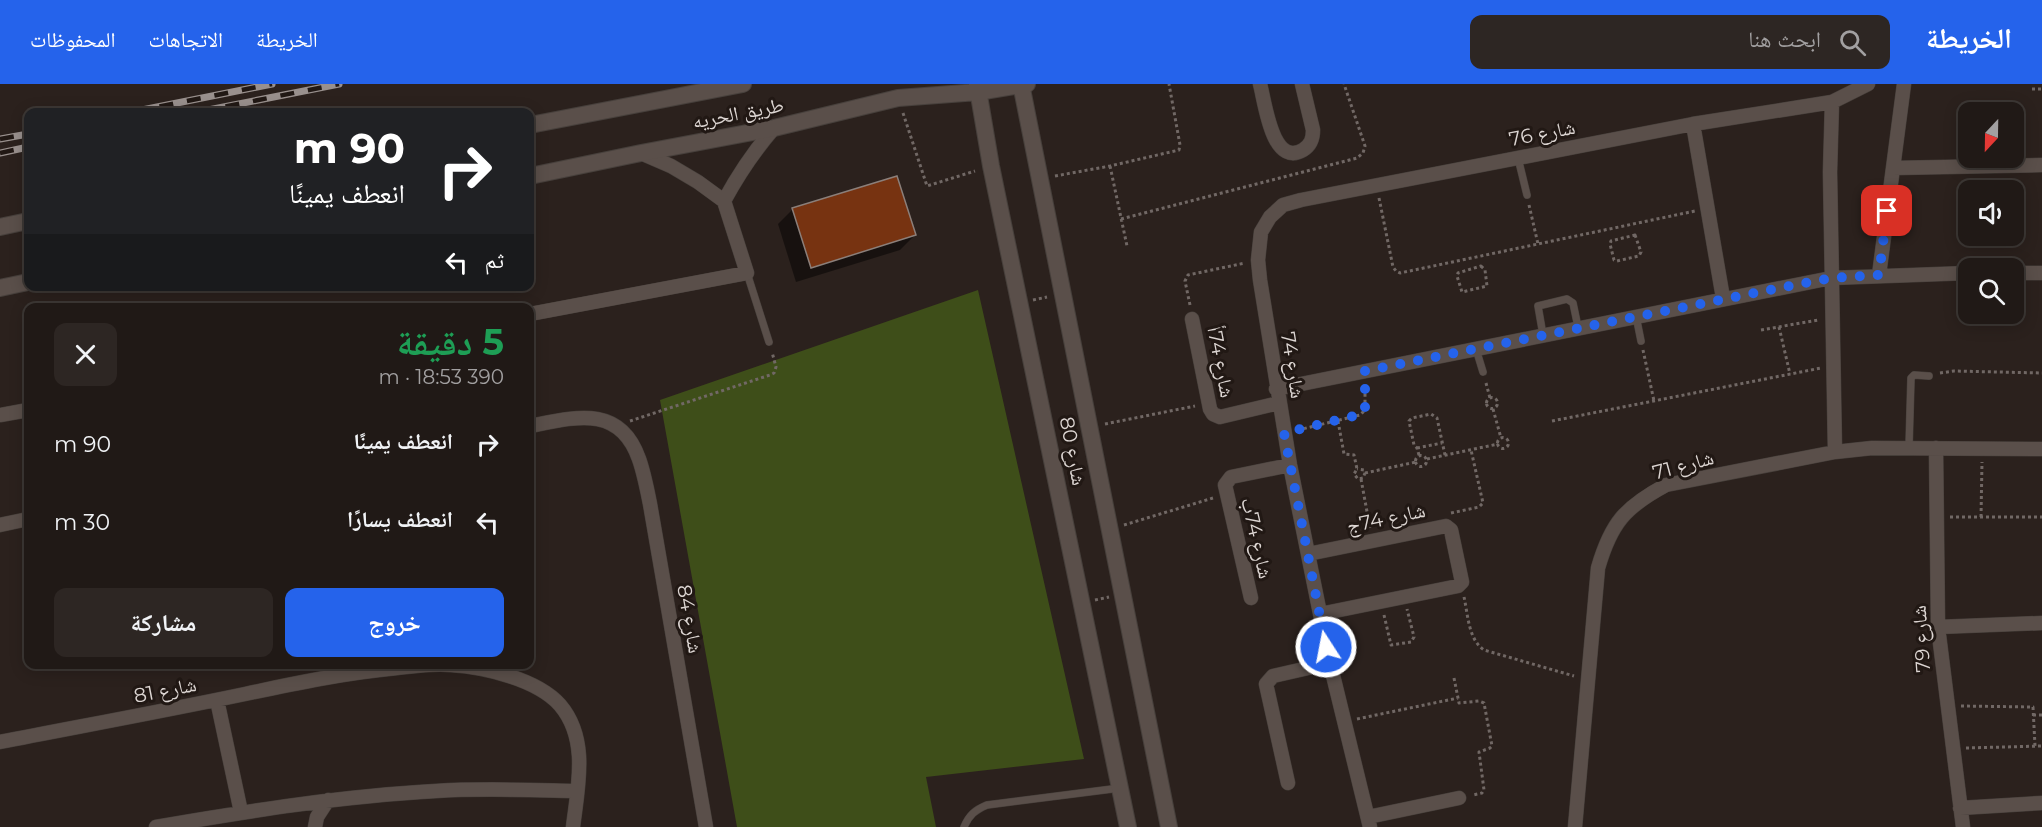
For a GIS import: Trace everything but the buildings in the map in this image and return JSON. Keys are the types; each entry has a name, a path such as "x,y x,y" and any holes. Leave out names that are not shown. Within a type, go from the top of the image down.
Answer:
{"street":[{"name":"طريق الحريه","path":"534,124 743,84"},
{"name":"طريق الحريه","path":"534,175 774,128 898,98 1023,84"},
{"name":"شارع 80","path":"1023,84 1039,179 1169,827"},
{"path":"1260,84 1275,142 1279,147 1292,153 1305,148 1313,137 1302,84"},
{"name":"شارع 76","path":"1258,260 1261,232 1270,217 1283,205 1693,124 1832,102 1868,84"},
{"path":"1879,275 1904,84"},
{"name":"شارع 80","path":"978,88 1128,827"},
{"path":"1832,102 1830,172 1835,452"},
{"path":"1693,124 1723,298"},
{"path":"724,201 754,151 774,128"},
{"path":"534,313 747,273 724,201 671,166 641,153"},
{"path":"1893,168 2042,165"},
{"path":"0,227 24,222"},
{"name":"شارع 74","path":"1258,260 1276,389 1290,465 1330,663 1369,822"},
{"path":"1276,389 1832,278 1958,273"},
{"path":"2024,273 2042,273"},
{"path":"0,288 24,283"},
{"name":"شارع 74أ","path":"1192,319 1211,412 1218,417 1280,403"},
{"path":"0,415 24,411"},
{"path":"534,425 589,417 617,426"},
{"name":"شارع 84","path":"617,426 626,435 640,459 650,504 706,827"},
{"name":"شارع 71","path":"1575,827 1593,603 1600,559 1606,541 1620,517 1641,498 1666,485 1835,452 1909,447 2042,449"},
{"name":"شارع 79","path":"1936,448 1938,627 1963,827"},
{"name":"شارع 74ب","path":"1251,598 1225,485 1231,477 1290,465"},
{"path":"0,525 24,520"},
{"name":"شارع 74ج","path":"1308,554 1448,526 1451,530 1461,585"},
{"path":"1320,614 1461,585"},
{"path":"1938,627 2042,623"},
{"path":"1288,783 1266,684 1273,676 1330,663"},
{"name":"شارع 81","path":"0,742 217,700 347,669"},
{"name":"شارع 81","path":"480,669 522,681 542,690 559,704 572,723 579,744 573,827"},
{"path":"217,700 241,812"},
{"path":"156,827 328,800 436,791 577,791"},
{"path":"1369,822 1459,798"},
{"path":"315,827 317,817 328,800"},
{"path":"1960,808 2042,803"}],"lane":[{"path":"1518,158 1527,195"},
{"path":"747,273 769,342"},
{"path":"1543,334 1538,306 1567,299 1572,301 1578,327"},
{"path":"1636,316 1641,341"},
{"path":"1476,348 1483,372"},
{"path":"1909,447 1911,378 1914,375 1929,376"},
{"path":"964,827 968,818 976,810 987,805 1120,788"}],"path":[{"path":"1039,179 1176,152 1180,148 1169,84"},
{"path":"1122,219 1360,156 1364,150 1364,142 1344,84"},
{"path":"2032,89 2042,88"},
{"path":"898,98 927,186 992,166"},
{"path":"1110,166 1127,246"},
{"path":"1376,185 1393,267 1396,271 1403,272 1708,209"},
{"path":"1527,195 1538,244"},
{"path":"1635,235 1638,238 1640,255 1615,260 1610,244 1613,239 1635,235"},
{"path":"1469,259 1472,268"},
{"path":"1192,319 1185,281 1188,275 1258,260"},
{"path":"1484,267 1488,285 1485,288 1463,293 1460,290 1457,274 1472,268 1484,267"},
{"path":"1021,303 1063,293"},
{"path":"1761,330 1832,318"},
{"path":"1779,327 1790,374"},
{"path":"1641,341 1654,401"},
{"path":"617,426 770,375 776,367 769,342"},
{"path":"1552,421 1833,366"},
{"path":"1284,433 1338,421 1364,412 1365,371"},
{"path":"1929,376 1954,371 2042,373"},
{"path":"1483,372 1490,398 1486,404 1493,409 1501,438 1498,444"},
{"path":"1490,398 1495,399 1498,403 1493,409"},
{"path":"1090,428 1209,403"},
{"path":"1416,462 1419,456 1409,424 1412,418 1431,414 1436,416 1445,456"},
{"path":"1338,421 1344,454 1354,455 1357,469 1354,474 1355,477 1361,479"},
{"path":"1498,444 1499,447 1505,448 1509,444 1507,439 1501,438"},
{"path":"1417,448 1442,443"},
{"path":"1419,456 1427,459 1498,444"},
{"path":"1981,517 1982,448"},
{"path":"1446,514 1479,507 1483,503 1471,450"},
{"path":"1365,473 1416,462 1422,466 1427,459"},
{"path":"1056,474 1097,465"},
{"path":"1357,469 1361,468 1365,473"},
{"path":"1361,479 1365,473"},
{"path":"1361,479 1372,541"},
{"path":"1110,529 1226,495"},
{"path":"1937,517 2042,517"},
{"path":"1461,585 1473,635 1484,650 1587,680"},
{"path":"1082,602 1123,595"},
{"path":"1381,601 1390,643 1394,645 1411,642 1414,638 1405,596"},
{"path":"1454,678 1461,704 1479,701 1484,703 1492,746 1479,752 1483,792 1459,798"},
{"path":"1344,722 1458,698"},
{"path":"1947,706 2033,707 2035,746"},
{"path":"2033,715 2042,715"},
{"path":"1953,748 2042,746"}],"green space":[{"path":"978,290 1084,759 926,777 936,827 737,827 660,400"}],"railway":[{"path":"152,108 272,84"},
{"path":"218,108 339,84"},
{"path":"0,139 24,135"},
{"path":"0,153 24,148"}],"route":[{"path":"1326,647 1284,433 1362,414 1365,410 1365,371 1723,298 1832,278 1879,275 1887,211"}]}
